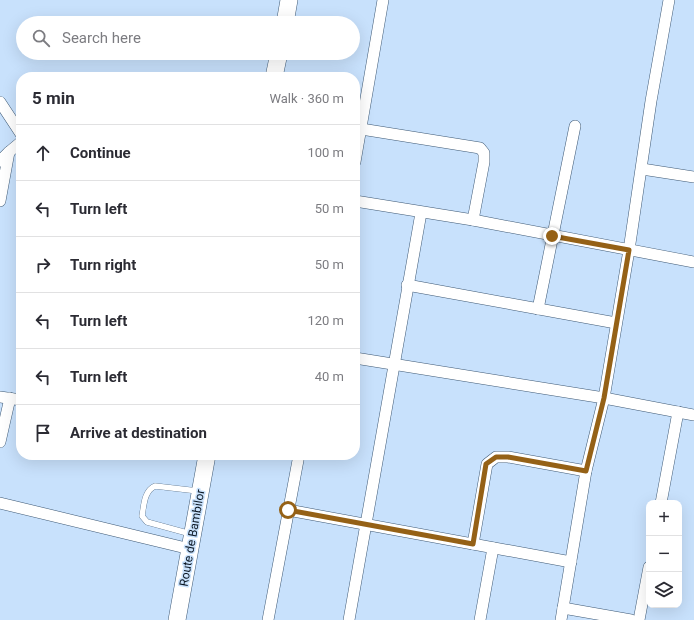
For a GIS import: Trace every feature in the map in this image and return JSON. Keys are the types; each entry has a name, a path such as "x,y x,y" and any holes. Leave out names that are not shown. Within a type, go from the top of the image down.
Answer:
{"main road":[{"path":"286,16 289,0"},
{"path":"277,72 278,60"},
{"name":"Route de Bambilor","path":"177,620 206,460"}],"street":[{"path":"360,119 383,0"},
{"path":"561,620 586,471 604,398 642,169 651,101 669,0"},
{"path":"0,102 16,126"},
{"path":"538,309 575,126"},
{"path":"360,129 480,148 484,153 484,162 473,220"},
{"path":"0,161 16,146"},
{"path":"0,201 9,152"},
{"path":"642,169 694,177"},
{"path":"360,202 420,213 473,220 694,262"},
{"path":"349,620 395,365 420,213"},
{"path":"407,285 616,323"},
{"path":"360,359 604,398 694,415"},
{"path":"0,442 5,397 16,399"},
{"path":"662,500 678,412"},
{"path":"473,544 486,464 496,457 508,457 586,471"},
{"path":"268,620 298,460"},
{"path":"0,503 191,542"},
{"path":"288,510 571,562"},
{"path":"480,620 493,548"},
{"path":"639,620 648,572"},
{"path":"563,608 631,620"}],"lane":[{"path":"191,542 147,522 142,516 147,492 150,488 155,486 201,491"}],"route":[{"path":"288,510 473,544 486,464 496,457 508,457 586,471 604,398 629,250 552,236"}]}
